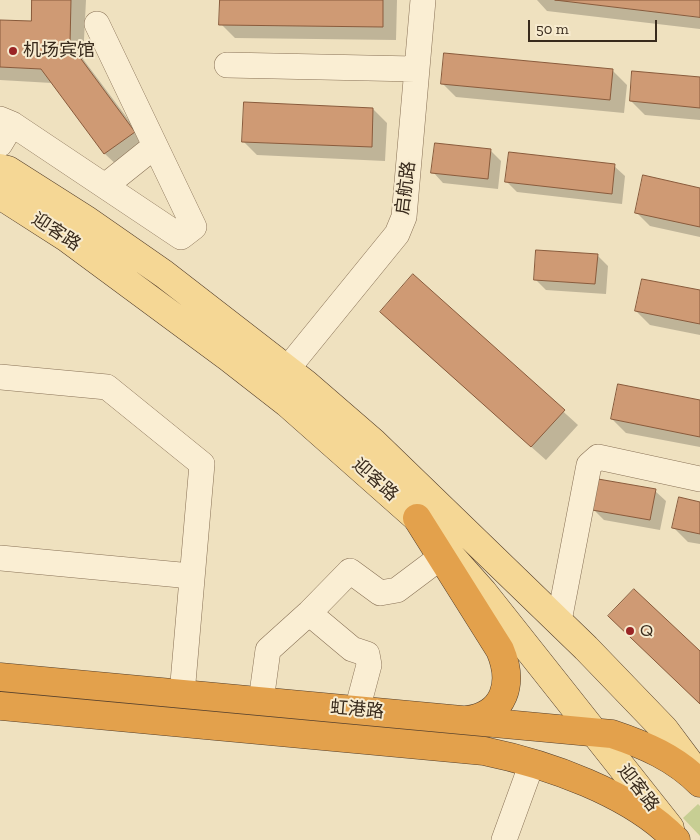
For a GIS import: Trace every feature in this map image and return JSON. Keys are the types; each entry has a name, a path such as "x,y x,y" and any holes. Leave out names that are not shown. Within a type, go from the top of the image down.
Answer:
{"highway":[{"path":"417,518 500,650 506,664 508,678 499,703 480,718 467,720"},
{"name":"虹港路","path":"0,677 612,734 655,751 689,772 700,783"},
{"name":"虹港路","path":"0,706 484,751 532,763 612,796 642,812 678,840"}],"main road":[{"name":"迎客路","path":"0,168 8,170 109,235 164,274 287,369 373,442 559,621 664,729 700,777"},
{"name":"迎客路","path":"0,195 67,238 149,296 271,390 417,518 483,592 678,840"}],"street":[{"name":"启航路","path":"271,390 397,234 401,225 408,197 415,69 423,0"},
{"path":"4,129 105,186 182,237 194,227 97,24"},
{"path":"227,65 415,69"},
{"path":"105,186 155,146"},
{"path":"0,377 107,387 202,464 182,694"},
{"path":"559,621 590,466 598,457 700,479"},
{"path":"261,701 268,650 309,613 350,571 380,593 397,590 441,557"},
{"path":"0,558 192,576"},
{"path":"309,613 352,648 367,654 369,665 357,710"},
{"path":"504,840 532,763"}],"green space":[{"path":"698,804 700,806 700,836 683,818"}],"building":[{"path":"32,0 71,0 70,44 135,132 104,154 41,69 0,67 0,20 31,21"},
{"path":"220,0 383,0 383,27 219,25"},
{"path":"555,0 700,0 700,17"},
{"path":"444,53 613,69 610,100 441,84"},
{"path":"632,71 700,77 700,108 630,101"},
{"path":"244,102 373,108 372,147 242,142"},
{"path":"435,143 491,149 488,179 431,173"},
{"path":"509,152 615,164 612,194 505,182"},
{"path":"643,175 700,188 700,227 635,213"},
{"path":"536,250 598,254 595,284 534,280"},
{"path":"413,274 565,410 531,447 380,312"},
{"path":"642,279 700,290 700,324 635,311"},
{"path":"618,384 700,400 700,437 611,419"},
{"path":"598,479 656,489 650,520 592,510"},
{"path":"679,497 700,502 700,534 672,528"},
{"path":"634,589 700,651 700,704 608,616"}],"place":[{"name":"机场宾馆","path":"13,51"},
{"name":"Q","path":"630,631"}]}
